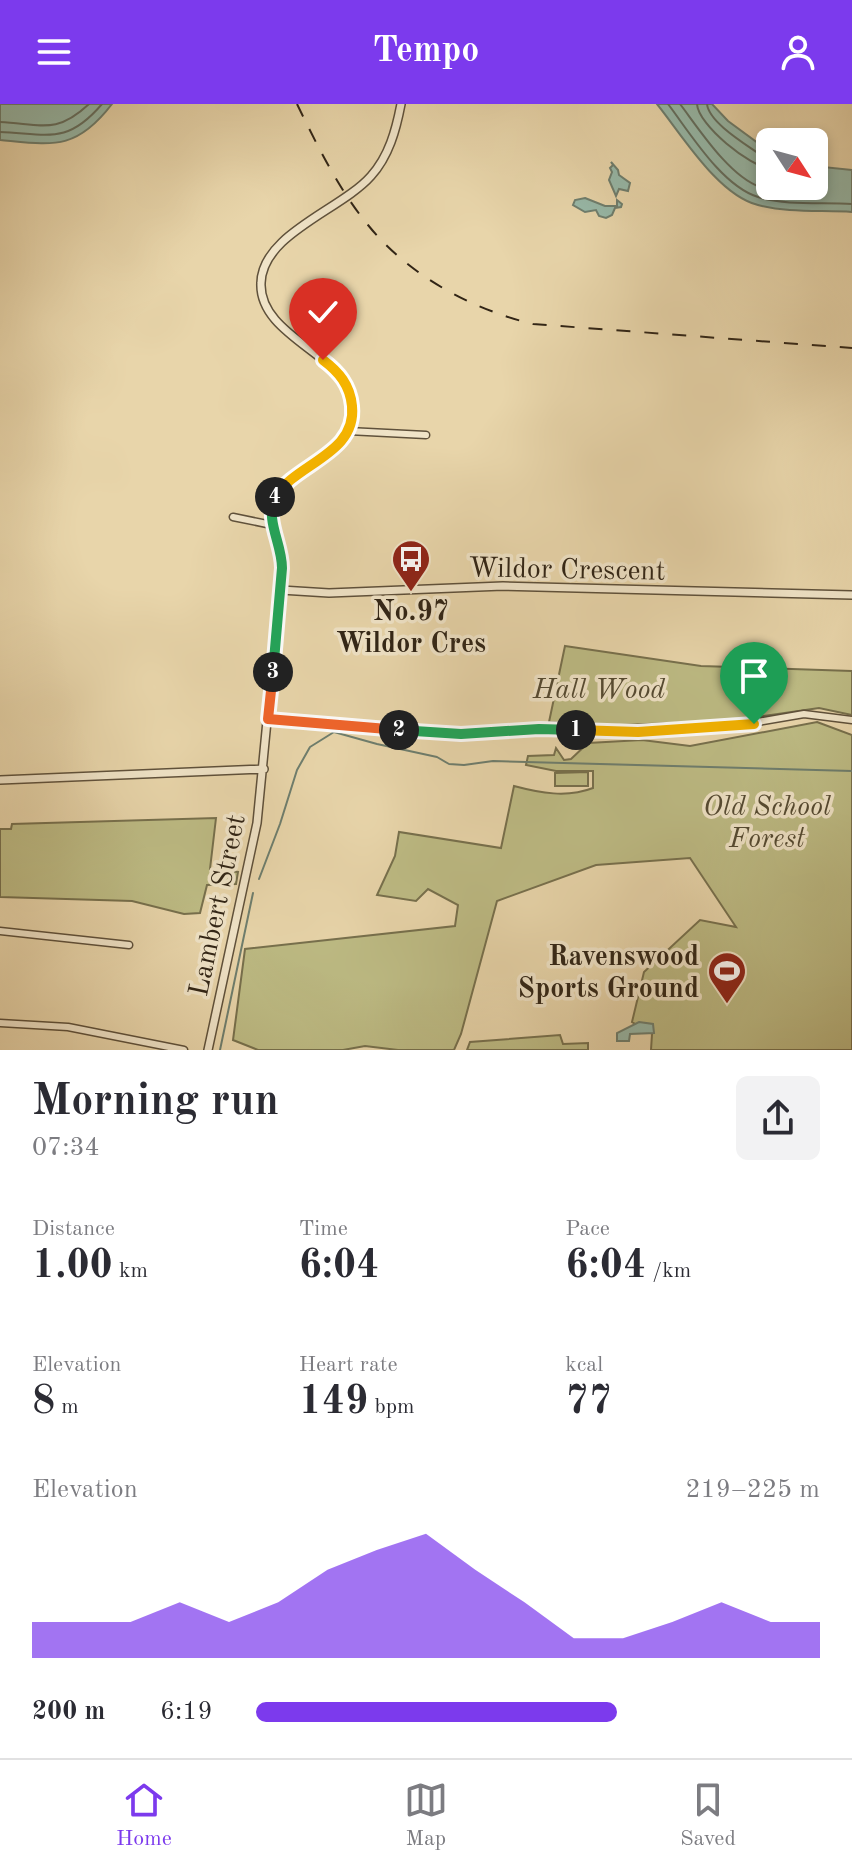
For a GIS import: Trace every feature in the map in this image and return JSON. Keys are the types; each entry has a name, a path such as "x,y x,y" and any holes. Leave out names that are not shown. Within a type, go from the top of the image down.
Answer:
{"street":[{"path":"233,517 272,525 272,505 278,492 334,448 348,431 352,404 344,380 334,368 283,329 269,314 262,298 261,278 267,259 279,245 352,193 378,168 391,144 401,104"},
{"path":"348,431 426,435"},
{"name":"Lambert Street","path":"208,1050 251,863 264,769 281,590 282,554 272,525"},
{"name":"Wildor Crescent","path":"281,590 329,593 503,586 852,595"},
{"path":"268,719 461,734 539,729 638,732 723,728 804,714 852,720"},
{"path":"0,780 264,769"},
{"path":"0,931 129,945"},
{"path":"0,1023 68,1027 184,1050"}],"green space":[{"name":"Hall Wood","path":"565,646 701,666 852,671 852,715 819,708 729,721 620,725 549,722"},
{"name":"Old School Forest","path":"817,722 852,735 852,1050 651,1050 652,1034 632,1022 644,972 700,920 736,927 690,858 596,865 497,901 454,1050 398,1050 365,1046 343,1050 258,1050 233,1040 245,949 455,926 458,905 428,889 416,901 377,895 395,856 399,832 501,848 514,786 554,793 573,793 593,788 593,771 556,771 526,765 528,756 554,755 556,748 564,760 571,759 588,743 642,740 690,746"},
{"path":"588,772 588,786 555,786 555,773"},
{"path":"216,818 210,869 238,872 236,884 207,885 200,913 184,914 132,901 0,897 0,829 11,829 12,824"},
{"path":"560,1035 563,1044 588,1043 588,1050 467,1050 470,1042"}],"water":[{"path":"0,104 112,104 87,130 75,137 62,142 35,143 0,140"},
{"path":"657,104 712,104 728,121 756,142 756,200 828,200 828,167 852,170 852,212 805,211 758,205 729,189 702,162"},
{"path":"611,162 619,175 630,183 628,191 619,189 616,196 609,180"},
{"path":"585,198 605,206 617,206 617,200 622,204 606,218 599,216 596,210 585,212 573,205 575,200"},
{"path":"639,1022 653,1024 654,1033 630,1034 629,1041 617,1041 617,1033"}],"waterway":[{"path":"259,879 297,770 310,747 334,732 437,757 449,764 493,761 852,771"},
{"path":"220,1050 253,893"}],"railway":[{"path":"297,104 338,182 368,225 421,274 464,299 533,324 852,348"}],"place":[{"name":"No.97 Wildor Cres","path":"411,593"},
{"name":"Ravenswood Sports Ground","path":"727,1005"}],"route":[{"path":"323,360 340,374 348,387 353,412 348,431 340,443 283,487 272,505 272,525 280,545 282,568 268,719 461,734 539,729 638,732 754,724"}]}
